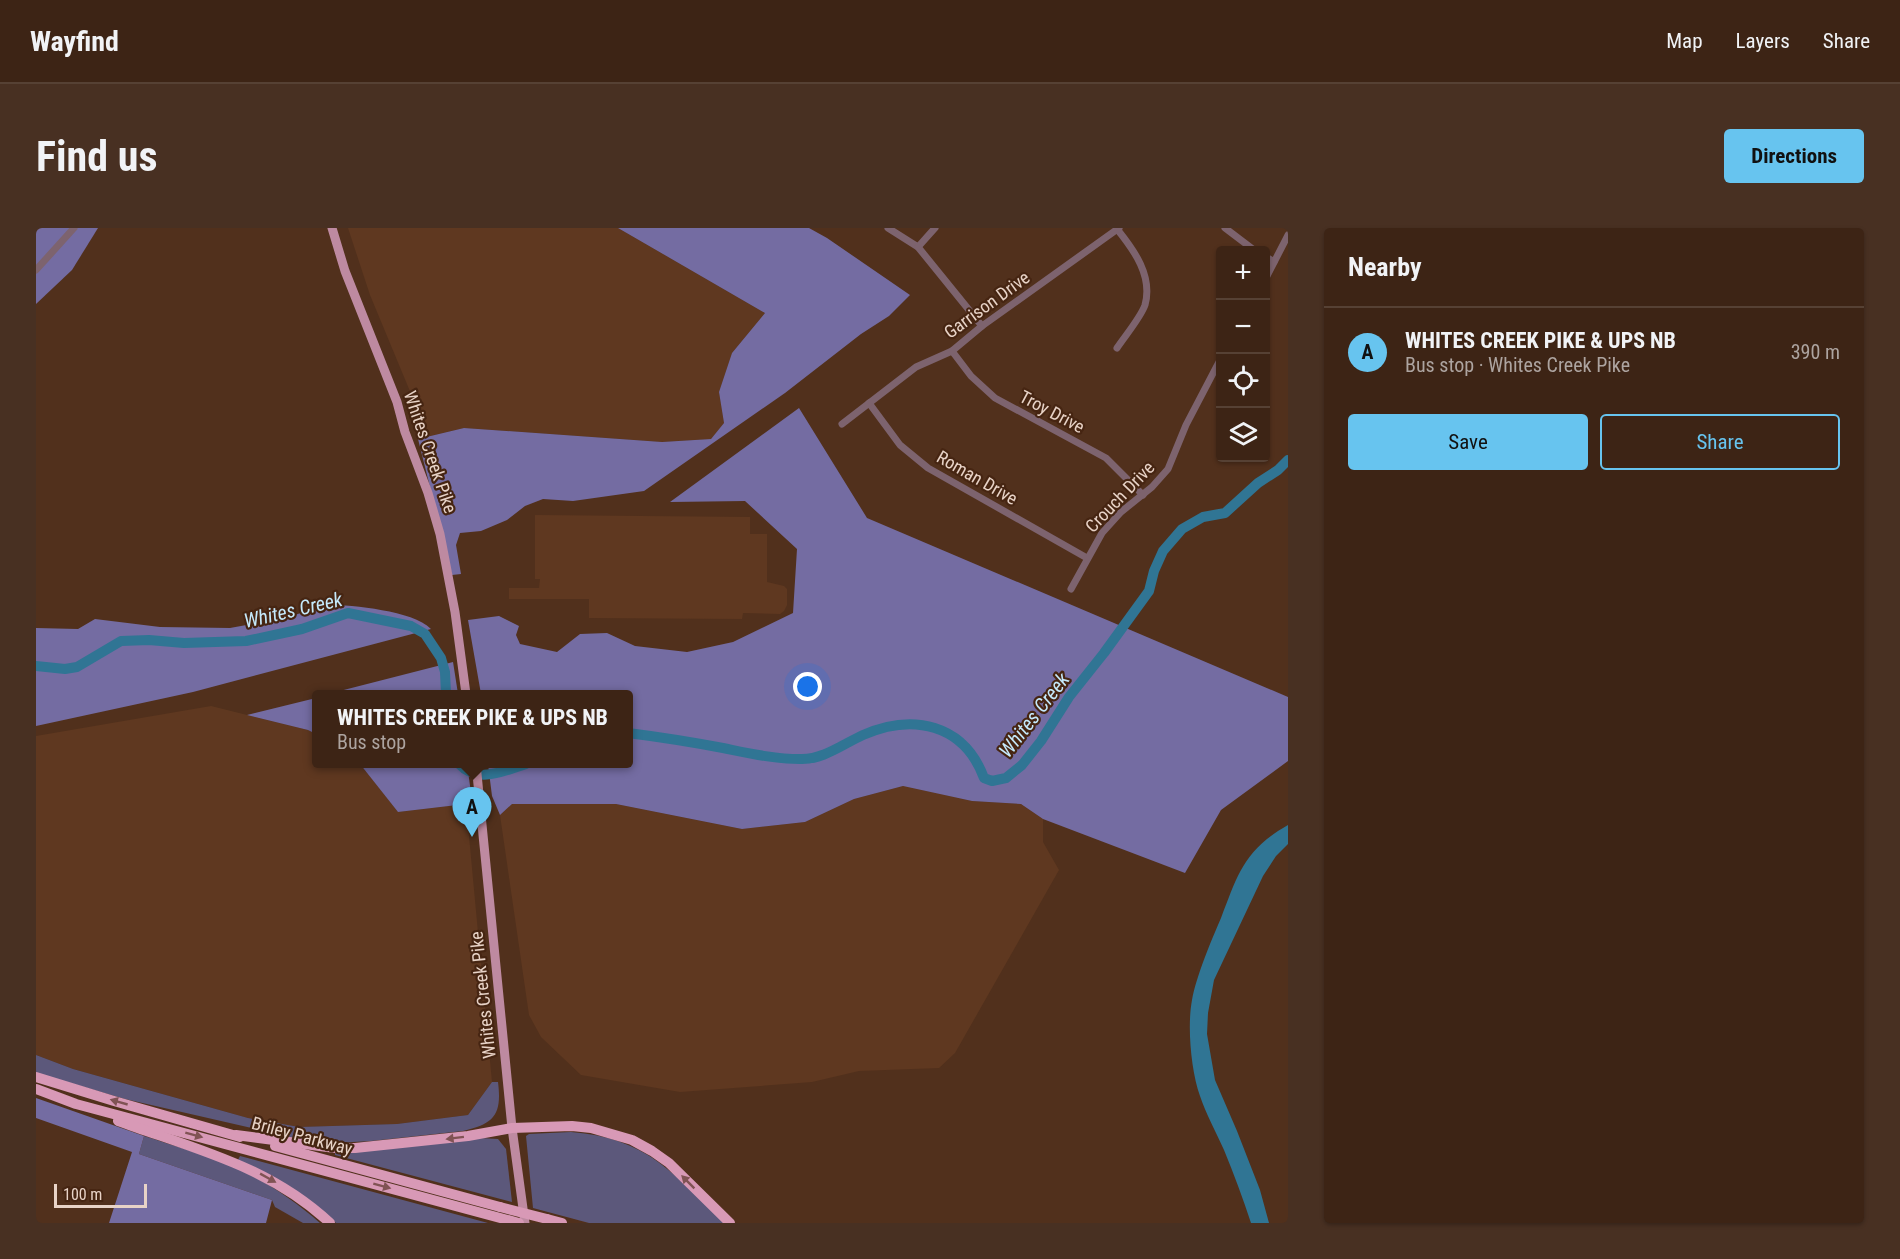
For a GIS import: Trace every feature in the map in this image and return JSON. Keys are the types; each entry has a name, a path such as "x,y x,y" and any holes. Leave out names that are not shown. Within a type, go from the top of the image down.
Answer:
{"highway":[{"name":"Briley Parkway","path":"36,1077 236,1135 562,1223"},
{"name":"Briley Parkway","path":"36,1089 76,1104 519,1223"},
{"path":"76,1104 110,1119 220,1156 254,1170 295,1195 330,1223"},
{"path":"236,1135 335,1148 355,1148 468,1136 512,1128 572,1126 591,1128 632,1140 669,1163 730,1223"}],"main road":[{"name":"Whites Creek Pike","path":"332,228 345,271 397,402 440,534 455,612 465,690"},
{"name":"Whites Creek Pike","path":"476,768 512,1128 525,1223"}],"street":[{"path":"36,270 74,228"},
{"path":"888,228 918,247 982,326"},
{"path":"918,247 935,228"},
{"path":"1225,228 1249,246"},
{"path":"1117,348 1145,306 1148,284 1136,252 1118,229"},
{"name":"Garrison Drive","path":"842,424 916,367 952,351 982,326 1118,229"},
{"path":"1270,270 1288,235"},
{"path":"1270,260 1274,262"},
{"name":"Troy Drive","path":"952,351 971,376 994,398 1106,458 1143,495"},
{"name":"Crouch Drive","path":"1071,589 1087,558 1110,524 1168,470 1186,425 1216,369"},
{"name":"Roman Drive","path":"869,403 900,445 927,468 1087,558"}],"shaded area":[{"path":"36,228 98,228 72,270 36,304"},
{"path":"348,228 618,228 765,313 732,353 719,392 724,423 711,439 662,442 464,428 426,437 414,401 370,295"},
{"path":"618,228 809,228 910,295 889,316 861,334 785,393 644,491 573,501 543,499 525,506 507,520 481,531 460,533 456,545 461,574 452,575 418,439 464,428 662,442 711,439 724,423 719,392 732,353 765,313"},
{"path":"799,408 867,518 1288,697 1288,761 1221,810 1185,873 1043,819 1021,804 972,801 903,786 854,799 805,822 742,829 616,804 512,804 500,815 492,796 488,768 633,768 633,690 480,690 468,620 499,616 519,626 516,635 520,644 557,652 580,634 607,633 635,646 687,652 733,642 793,613 797,549 745,501 670,502"},
{"path":"535,515 750,517 750,534 767,534 767,582 784,586 787,589 787,605 780,614 743,613 742,619 589,618 589,599 509,599 509,588 539,588 540,579 535,579"},
{"path":"327,604 397,613 411,617 431,629 193,692 36,726 36,628 78,629 95,619 160,627 230,628 289,617"},
{"path":"453,662 457,690 344,690"},
{"path":"312,699 312,732 308,730 247,715"},
{"path":"211,706 312,732 312,768 363,768 398,812 466,804 492,1082 468,1115 397,1124 299,1127 248,1118 73,1069 36,1055 36,736"},
{"path":"363,768 468,768 472,800 466,804 398,812"},
{"path":"903,786 972,801 1021,804 1043,819 1043,842 1059,870 955,1053 939,1068 859,1071 812,1082 680,1092 581,1075 541,1037 529,1015 500,815 512,804 616,804 742,829 805,822 854,799"},
{"path":"36,1055 73,1069 248,1118 299,1127 397,1124 468,1115 492,1082 498,1082 499,1102 494,1116 489,1121 463,1131 335,1143 299,1139 125,1099 36,1073"},
{"path":"36,1098 144,1136 139,1154 272,1200 266,1223 109,1223 132,1152 36,1118"},
{"path":"571,1132 620,1142 639,1150 673,1174 724,1223 589,1223 533,1208 526,1136"},
{"path":"144,1136 207,1156 240,1170 276,1190 320,1223 303,1223 275,1207 272,1200 139,1154"},
{"path":"480,1138 498,1139 506,1149 512,1202 335,1155 335,1152"},
{"path":"240,1156 488,1223 336,1223 330,1217 238,1160"}],"water":[{"path":"1288,825 1288,844 1276,856 1263,876 1214,980 1208,1013 1207,1034 1215,1080 1260,1190 1269,1223 1251,1223 1197,1086 1191,1048 1191,1011 1200,970 1244,864 1261,844"}],"waterway":[{"name":"Whites Creek","path":"633,734 781,758 808,759 825,754 882,728 918,725 935,728 964,745 984,778 992,781 1006,778 1022,765 1041,741 1069,697 1149,591 1154,571 1163,551 1182,529 1203,517 1225,513 1288,460"},
{"name":"Whites Creek","path":"36,666 65,669 77,667 121,641 149,640 184,643 246,641 302,629 348,613 411,626 425,634 441,658 445,672 446,690"},
{"name":"Whites Creek","path":"464,768 482,775 513,768"}],"place":[{"name":"WHITES CREEK PIKE & UPS NB","path":"472,837"}]}
